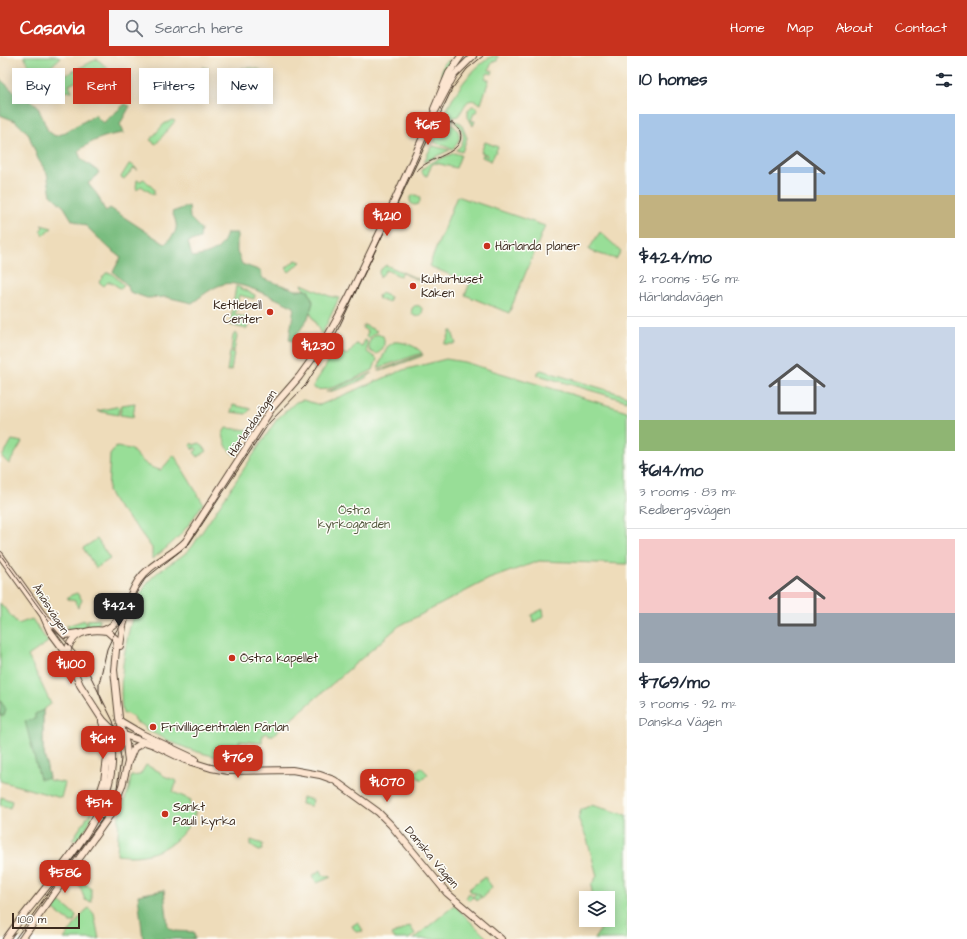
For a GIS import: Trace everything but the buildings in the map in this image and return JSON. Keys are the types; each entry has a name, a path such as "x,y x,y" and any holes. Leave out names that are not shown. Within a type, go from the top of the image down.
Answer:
{"street":[{"name":"Härlandavägen","path":"433,115 438,97 456,61 461,56"},
{"name":"Härlandavägen","path":"104,630 118,621 138,581 144,573 175,552 186,541 272,408 299,377 325,340 342,311 385,222 433,115 454,75 461,66 473,56"},
{"name":"Ånäsvägen","path":"0,555 43,615 50,631 67,654 80,685 102,719"},
{"name":"Härlandavägen","path":"115,665 119,657 122,626 130,598"},
{"path":"43,615 65,635 80,633"},
{"name":"Härlandavägen","path":"104,630 110,632 117,640 114,670 120,721 128,762"},
{"path":"67,654 69,645 75,637 83,632 104,630"},
{"path":"98,815 95,807 104,781 107,758 112,750 102,719"},
{"name":"Danska Vägen","path":"102,719 122,733 158,747 184,760 216,769 292,770 320,775 334,780 367,803 388,822 437,882 456,902 463,905"},
{"name":"Danska Vägen","path":"120,721 186,756 217,765 292,766 323,772 335,777 369,800 391,820 446,887 463,905 501,939"},
{"path":"110,742 112,736 122,733 142,734"},
{"path":"22,939 110,815 122,786 128,762 134,748 144,742"},
{"path":"98,815 110,815"},
{"path":"6,939 31,905 62,868 98,815"}],"green space":[{"path":"24,56 58,56 60,58 49,68 30,68"},
{"path":"492,56 498,56 497,61 492,62 489,70 493,71 492,74 488,73 485,78 489,80 481,104 472,100 469,101 466,103 458,116 442,119 462,84 475,69"},
{"path":"97,59 108,68 103,68 79,68"},
{"path":"448,60 450,64 444,76 441,75 443,64"},
{"path":"73,71 73,83 69,85 72,91 65,92 65,75"},
{"path":"0,79 12,90 12,104 37,105 48,131 55,136 62,134 95,115 103,123 125,104 130,106 120,124 124,133 111,135 100,139 78,151 81,159 99,172 93,180 88,183 97,194 106,211 110,208 165,244 173,236 176,229 176,222 172,212 189,206 190,218 201,229 200,238 188,242 192,257 204,255 214,251 222,244 227,233 237,233 237,252 242,264 261,271 264,279 296,290 308,290 313,302 308,318 293,341 289,340 294,307 249,288 231,284 220,285 211,289 192,303 166,297 147,298 130,292 127,285 113,272 121,257 110,249 86,226 72,220 64,207 51,195 47,173 38,159 28,133 15,121 0,115"},
{"path":"472,106 476,107 478,111 474,113 471,121 475,121 473,126 468,117 468,110"},
{"path":"172,120 175,121 156,144 150,140 164,124"},
{"path":"451,120 461,123 467,138 462,152 456,150 462,143 463,134 459,126"},
{"path":"450,124 459,132 458,143 452,149 434,142 439,127"},
{"path":"485,142 498,147 491,161 482,157 483,154 487,157 488,155 481,152"},
{"path":"433,146 450,150 424,162 431,147"},
{"path":"454,153 461,155 456,168 436,163 432,164 427,176 423,174 421,170 430,163"},
{"path":"129,164 138,170 134,168 124,179 121,177"},
{"path":"144,179 154,189 154,195 141,186 137,190 137,180 140,181"},
{"path":"413,195 417,195 419,196 419,204 413,205 410,202 410,198"},
{"name":"Härlanda planer","path":"457,196 545,226 509,313 465,295 470,283 429,266"},
{"path":"41,225 52,228 44,235 40,231 43,227"},
{"path":"600,232 621,251 616,259 590,251 589,249"},
{"path":"296,260 301,262 289,272 286,268"},
{"path":"386,265 427,283 402,273 400,276 386,270 380,278 379,271"},
{"path":"106,273 111,273 124,285 121,289 111,282 108,282 104,286 99,282"},
{"path":"302,284 329,296 339,298 321,334 310,312 313,302 308,290 304,290"},
{"path":"236,286 255,295 254,299 239,295 235,315 250,318 247,329 230,325"},
{"path":"381,293 390,297 390,301 386,302 379,299 378,296"},
{"path":"417,305 421,307 423,311 421,315 417,317 413,315 411,311 413,307"},
{"path":"364,325 377,331 369,338 366,337 368,331 362,328"},
{"path":"450,331 452,331 456,344 444,344 448,338"},
{"path":"235,333 237,336 234,351 231,351 233,336"},
{"path":"377,334 383,336 384,341 382,349 376,354 370,351 369,343"},
{"path":"365,340 367,341 367,352 377,359 373,370 334,387 326,389 313,388 336,350 347,355 356,344 362,346"},
{"path":"394,342 409,344 420,350 422,353 378,368 387,347"},
{"path":"230,352 234,353 231,370 227,371"},
{"path":"423,354 422,356 378,371"},
{"name":"Östra kyrkogården","path":"446,359 464,362 627,411 627,564 539,561 489,579 399,626 273,735 269,735 267,733 262,735 262,743 239,741 240,759 214,756 191,750 145,729 146,727 134,721 133,717 126,713 123,714 121,684 126,646 130,626 142,592 153,576 192,547 277,419 296,402 303,400 320,405 403,370"},
{"path":"541,370 627,396 627,401 538,375 538,372"},
{"path":"372,373 364,379 350,385 326,392"},
{"path":"135,403 133,417 120,415 122,405"},
{"path":"233,405 251,409 246,414 231,412"},
{"path":"120,406 118,415 97,411"},
{"path":"226,428 250,430 235,455 230,451 225,442 223,433"},
{"path":"12,440 22,442 9,464 2,457"},
{"path":"192,443 193,445 200,443 207,451 198,457 194,452 197,450 195,447 193,450 190,445"},
{"path":"116,447 131,449 152,468 161,470 174,455 203,503 181,534 152,559 152,548 138,529 116,505 108,491 110,455"},
{"path":"97,539 110,559 96,568 83,548"},
{"path":"36,589 39,590 48,603 44,606 36,594"},
{"path":"77,593 82,600 78,608 75,601 67,599 71,595"},
{"path":"0,603 18,624 32,619 48,642 28,656 51,704 43,710 43,748 49,780 65,783 61,798 0,781"},
{"path":"543,609 544,616 534,622 531,615"},
{"path":"99,619 99,625 87,626 87,620"},
{"path":"85,620 86,627 70,631 66,626"},
{"path":"0,700 6,709 4,716 0,715"},
{"path":"43,710 43,748 49,778 40,779 25,721 35,719 35,714"},
{"path":"146,765 160,772 164,776 177,781 173,792 191,800 190,804 194,806 195,814 181,835 164,848 153,853 142,855 117,855 119,815 129,789 131,776 140,775"},
{"path":"421,767 428,774 422,780 413,774"},
{"path":"1,797 12,801 10,808 0,805"},
{"path":"302,797 313,800 311,806 301,804"},
{"path":"591,805 627,815 627,939 594,939 601,929 600,927 615,927 615,891 592,891 591,885 597,876 587,839 578,818 581,810"},
{"path":"92,810 92,814 84,832 79,839 72,840"},
{"path":"251,840 263,844 262,850 259,851 251,846"},
{"path":"321,870 323,875 331,877 317,883 312,876"},
{"path":"485,877 492,887 483,898 477,893 481,898 477,901 473,897 476,893 472,893 469,889"},
{"path":"77,879 91,888 91,902 85,900"},
{"path":"164,890 168,927 175,931 194,932 195,939 143,939 138,895"},
{"path":"469,893 473,897 469,901 466,898"},
{"path":"57,900 76,915 74,922 70,922 51,908"},
{"path":"454,905 488,939 413,939 451,908"},
{"path":"89,908 94,914 99,939 64,939 85,911"},
{"path":"358,922 363,931 356,932 352,926"},
{"path":"410,926 415,934 409,939 395,939 392,935"}],"tram line":[{"path":"103,704 99,693 99,684 107,649 113,636 127,614 138,590 145,579 189,544 269,423 305,386 330,346 452,89 467,69 483,56"},
{"path":"416,172 428,162 452,150 458,145 461,139 460,131 453,123 443,122 434,127"},
{"path":"0,554 53,627 83,661 113,721 121,759 117,788 105,815 15,939"}],"place":[{"name":"Härlanda planer","path":"487,246"},
{"name":"Kulturhuset Kåken","path":"413,286"},
{"name":"Kettlebell Center","path":"270,312"},
{"name":"Östra kapellet","path":"232,658"},
{"name":"Frivilligcentralen Pärlan","path":"153,727"},
{"name":"Sankt Pauli kyrka","path":"165,814"}]}
